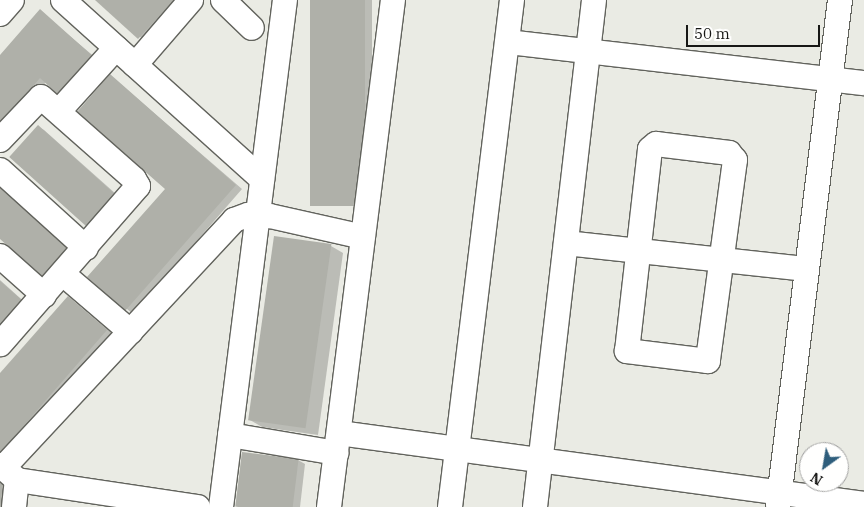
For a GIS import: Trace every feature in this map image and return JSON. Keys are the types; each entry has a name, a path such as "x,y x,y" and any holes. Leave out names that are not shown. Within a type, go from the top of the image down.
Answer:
{"street":[{"path":"0,14 12,0"},
{"path":"63,0 262,179"},
{"path":"135,65 191,0"},
{"path":"223,0 252,28"},
{"path":"220,507 285,0"},
{"path":"329,507 393,0"},
{"path":"450,507 512,0"},
{"path":"535,507 594,0"},
{"path":"779,500 840,0"},
{"path":"508,42 864,83"},
{"path":"59,111 116,48"},
{"path":"0,140 41,97 134,178 138,186 86,248 0,344"},
{"path":"656,144 733,155 722,262 708,361 702,362 627,351 638,252 650,149 656,144"},
{"path":"0,170 86,248"},
{"path":"7,471 222,230 234,220 258,214 363,237"},
{"path":"566,243 722,262 807,269"},
{"path":"0,256 44,295"},
{"path":"63,274 131,332"},
{"path":"230,435 458,449 540,460 779,500 864,504"},
{"path":"7,471 14,507"},
{"path":"7,471 198,507"}],"building":[{"path":"95,0 174,0 138,39"},
{"path":"310,0 365,0 365,206 310,206"},
{"path":"40,9 97,60 63,99 40,78 0,124 0,55"},
{"path":"110,74 236,185 125,311 87,277 165,189 77,112"},
{"path":"38,125 120,199 91,231 9,157"},
{"path":"0,181 73,246 44,278 0,239"},
{"path":"274,236 331,244 306,428 248,420"},
{"path":"0,281 24,302 0,330"},
{"path":"68,296 107,330 0,453 0,373"},
{"path":"242,452 299,459 293,507 235,507"},
{"path":"0,477 10,483 6,507 0,507"}]}
